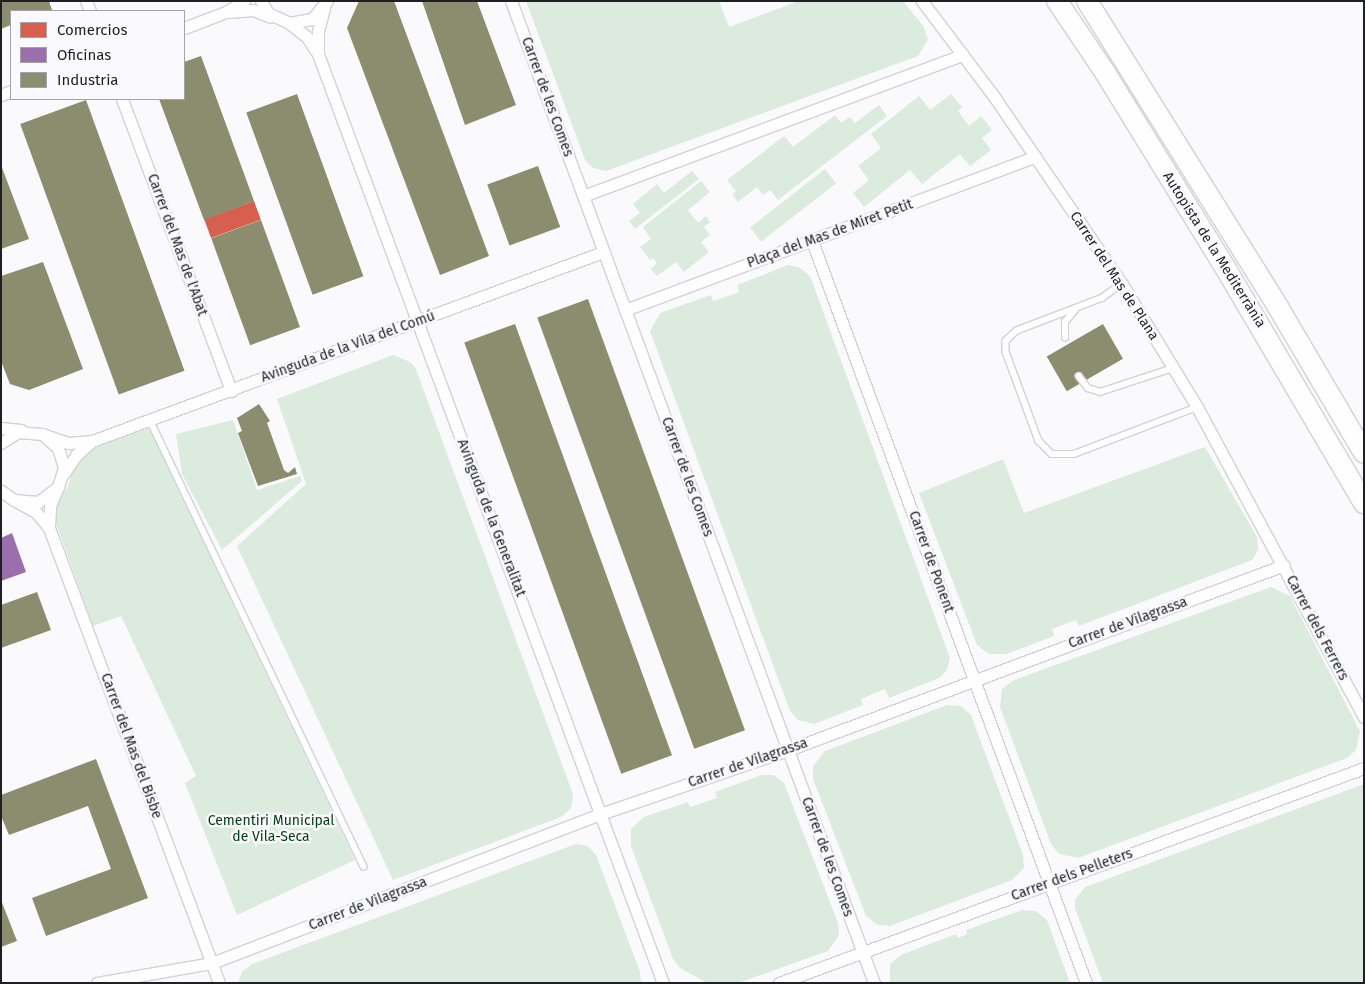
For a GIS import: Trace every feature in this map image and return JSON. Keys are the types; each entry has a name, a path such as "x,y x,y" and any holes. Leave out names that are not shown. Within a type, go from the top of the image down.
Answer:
{"highway":[{"name":"Autopista de la Mediterrània","path":"1057,1 1106,74 1221,261 1364,503"},
{"name":"Autopista de la Mediterrània","path":"1087,1 1278,306 1364,453"}],"street":[{"path":"185,28 226,12 244,1"},
{"path":"261,1 277,20"},
{"path":"226,12 253,10 288,23 312,19 327,1"},
{"name":"Avinguda de la Generalitat","path":"318,54 318,32 327,1"},
{"name":"Carrer de les Comes","path":"511,1 874,983"},
{"name":"Carrer del Mas de Plana","path":"922,1 963,55 1122,284 1197,407 1284,565"},
{"name":"Avinguda de la Generalitat","path":"288,23 307,37 318,54 417,322 603,813 663,983"},
{"path":"583,196 963,55"},
{"name":"Carrer del Mas de l'Abat","path":"122,100 231,390"},
{"name":"Plaça del Mas de Miret Petit","path":"626,310 1035,157"},
{"name":"Carrer de Ponent","path":"812,241 1086,983"},
{"name":"Avinguda de la Vila del Comú","path":"1,428 30,431 68,443 92,441 604,252"},
{"path":"1,443 18,432 30,431"},
{"path":"6,496 38,502 60,483 60,452 42,434"},
{"name":"Avinguda de la Vila del Comú","path":"60,483 76,455 92,441"},
{"name":"Carrer del Mas del Bisbe","path":"49,528 50,506 60,483"},
{"name":"Carrer del Mas del Bisbe","path":"6,496 36,512 49,528 219,983"},
{"name":"Carrer de Vilagrassa","path":"97,983 212,963 603,813 788,750 1284,565"},
{"name":"Carrer dels Ferrers","path":"1284,565 1364,717"},
{"name":"Carrer dels Pelleters","path":"779,983 1364,768"}],"lane":[{"path":"1122,284 1103,298 1017,331 1006,341 1006,352 1039,441 1047,451 1058,455 1074,454 1197,407"},
{"path":"1065,338 1065,322 1081,306"},
{"path":"1078,376 1088,388 1100,392 1173,368"},
{"path":"150,420 364,866"}],"green space":[{"path":"526,1 719,1 729,27 799,1 903,1 924,27 928,40 918,56 606,171 593,168 585,160"},
{"path":"951,94 962,107 958,111 969,126 981,116 992,130 982,138 991,150 970,166 960,154 922,184 910,170 864,207 853,193 869,180 858,166 881,148 871,134 919,96 930,110"},
{"path":"879,105 887,116 778,200 770,190 763,195 757,187 738,202 732,194 736,191 727,180 784,136 793,147 835,115 841,123 850,117 855,123"},
{"path":"825,169 836,183 761,242 750,227"},
{"path":"692,171 699,179 635,229 629,221 640,213 633,204 657,184 664,193"},
{"path":"701,181 710,192 688,210 698,223 706,216 710,222 704,227 710,235 701,242 709,252 684,272 676,262 657,276 651,269 657,263 653,258 650,260 640,247 651,239 643,227"},
{"path":"788,265 799,267 810,276 950,658 947,670 939,678 889,698 885,689 861,699 863,705 814,724 798,720 790,711 650,331 660,313 711,295 713,301 739,292 737,285"},
{"path":"393,355 410,362 415,367 573,794 571,808 561,817 393,880 237,546 306,484 277,399"},
{"path":"233,420 257,490 300,476 302,481 222,550 182,474 176,434"},
{"name":"Cementiri Municipal de Vila-Seca","path":"149,428 355,860 237,915 185,783 196,776 121,616 93,626 54,518 56,504 68,486 75,462 98,446"},
{"path":"1205,447 1257,537 1258,550 1252,560 1079,626 1076,620 1052,629 1054,636 1006,654 989,654 977,645 919,493 1003,459 1024,513"},
{"path":"1271,587 1290,596 1360,731 1356,750 1347,758 1078,858 1059,854 1051,844 1000,707 1002,689 1014,680"},
{"path":"947,705 961,706 971,715 1023,855 1024,868 1012,880 890,926 878,925 866,916 813,779 813,766 825,751"},
{"path":"761,775 774,775 784,783 838,923 839,935 828,951 738,983 707,983 680,968 673,959 631,846 631,829 644,817 688,802 690,807 717,798 715,792"},
{"path":"1364,784 1364,983 1103,983 1075,908 1075,900 1085,887"},
{"path":"576,844 588,846 596,855 640,972 641,983 238,983 242,972 252,964"},
{"path":"1022,910 1036,911 1047,920 1070,983 890,983 890,964 901,955 956,934 958,938 967,934 966,930"}],"building: Comercios":[{"path":"254,201 261,220 211,238 204,219"}],"building: Oficinas":[{"path":"12,533 26,572 1,581 1,538"}],"building: Industria":[{"path":"1,1 49,1 52,10 10,10 10,25 1,29"},
{"path":"359,1 394,1 489,256 440,275 347,28"},
{"path":"422,1 477,1 516,105 465,125"},
{"path":"201,56 254,201 204,220 159,100 185,100 185,62"},
{"path":"297,94 363,276 313,295 246,112"},
{"path":"86,100 185,371 119,395 20,124"},
{"path":"1,165 29,239 1,249"},
{"path":"538,166 560,227 509,246 487,184"},
{"path":"261,220 300,327 250,345 211,238"},
{"path":"43,262 83,369 29,390 10,384 1,361 1,276"},
{"path":"588,299 745,730 694,749 537,317"},
{"path":"515,324 672,755 621,774 464,342"},
{"path":"1103,324 1123,359 1067,391 1047,356"},
{"path":"259,404 270,421 267,423 284,470 288,473 295,467 297,474 258,486 238,433 242,431 237,418"},
{"path":"37,592 51,630 1,648 1,605"},
{"path":"96,759 148,898 46,936 32,898 111,869 88,806 9,835 1,816 1,795"},
{"path":"1,900 17,941 1,947"}]}
